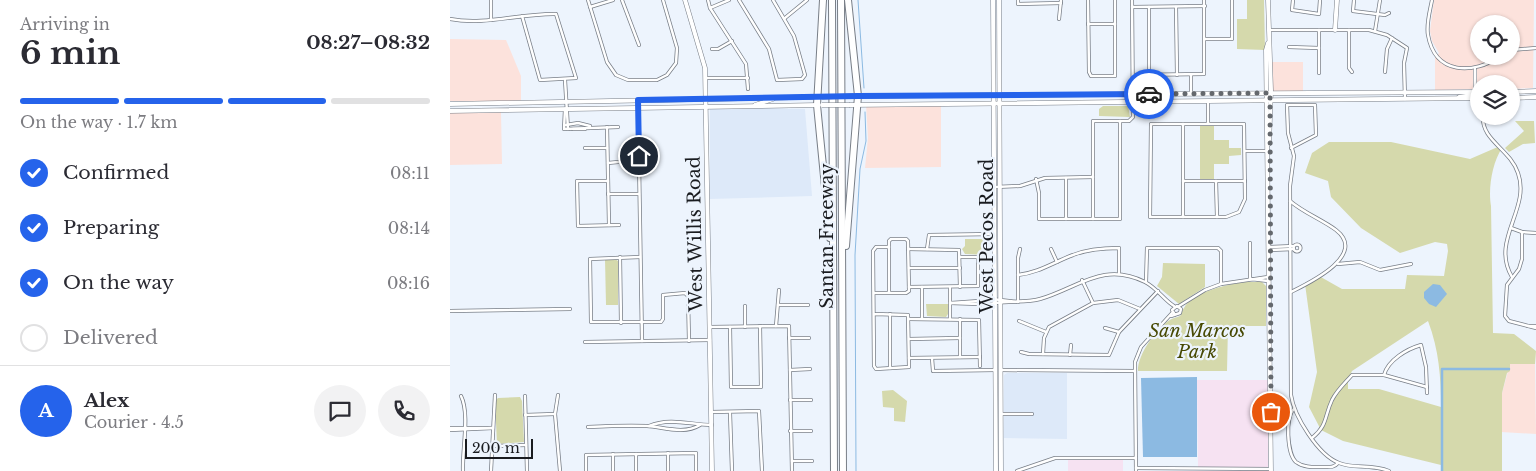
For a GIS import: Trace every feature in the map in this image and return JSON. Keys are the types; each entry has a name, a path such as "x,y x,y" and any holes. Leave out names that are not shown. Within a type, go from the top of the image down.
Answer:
{"highway":[{"path":"824,0 820,51 820,105 834,296"},
{"name":"Santan Freeway","path":"832,0 833,471"},
{"name":"Santan Freeway","path":"841,0 843,469"},
{"path":"843,312 855,96 848,0"}],"main road":[{"name":"West Willis Road","path":"685,0 703,55 706,78 712,471"},
{"name":"West Pecos Road","path":"993,0 994,102 1001,302 996,471"},
{"name":"West Pecos Road","path":"999,0 1000,102 996,302 1002,414 1001,471"},
{"path":"1268,0 1271,470"},
{"path":"1335,30 1337,0"},
{"path":"805,97 817,92 820,51"},
{"path":"1520,92 1536,91"},
{"path":"450,104 855,96 1470,92"},
{"path":"1454,98 1470,95"},
{"path":"1520,98 1536,97"},
{"path":"450,111 755,105 1470,98"},
{"path":"755,105 773,99"},
{"path":"997,436 1001,452"}],"street":[{"path":"491,0 491,20"},
{"path":"588,0 607,62 616,75 628,80 657,80 673,72 676,64 677,48 662,0"},
{"path":"590,7 613,0"},
{"path":"622,0 639,45"},
{"path":"708,0 710,8 746,64 748,89"},
{"path":"710,8 729,0"},
{"path":"739,0 769,49 777,80 804,78 800,50 785,18 773,0"},
{"path":"785,18 807,0"},
{"path":"1018,0 1018,4 1061,2 1059,19"},
{"path":"1088,0 1091,76 1115,76 1115,0"},
{"path":"1093,220 1093,121 1131,120 1133,101 1132,0"},
{"path":"1133,75 1204,74 1204,0"},
{"path":"1204,40 1232,39 1232,0"},
{"path":"1293,0 1292,10 1319,14 1320,0"},
{"path":"1354,0 1353,11 1378,15 1389,13"},
{"path":"1375,31 1380,0"},
{"path":"1432,0 1428,28 1434,51 1448,64 1461,69 1475,69 1483,65"},
{"path":"1176,6 1177,74"},
{"path":"1132,7 1205,6"},
{"path":"1149,7 1149,75"},
{"path":"450,19 491,20 522,16 556,14 576,78 540,80 522,16"},
{"path":"1088,24 1115,24"},
{"path":"1268,30 1375,31 1392,38 1407,48 1404,63 1405,99"},
{"path":"1319,30 1319,73"},
{"path":"1349,30 1349,68 1352,72"},
{"path":"1385,72 1386,49 1392,38"},
{"path":"712,48 718,49 732,41"},
{"path":"1289,47 1319,48"},
{"path":"1520,49 1536,48"},
{"path":"1475,69 1476,75"},
{"path":"1191,75 1191,94"},
{"path":"706,78 748,78"},
{"path":"565,80 566,127"},
{"path":"638,100 642,341"},
{"path":"1208,100 1208,123"},
{"path":"1292,148 1316,135 1315,106 1288,106 1288,133 1294,166 1290,201 1292,248 1291,395 1294,409 1312,438 1338,463 1389,471"},
{"path":"1036,179 1039,193 1039,219 1120,219 1120,121"},
{"path":"566,127 583,123 591,127"},
{"path":"1183,123 1183,217"},
{"path":"1183,123 1244,124 1244,204 1239,212 1230,216 1216,217 1150,217 1151,124 1183,123"},
{"path":"1484,125 1485,132 1508,153 1520,180 1520,195 1507,237 1505,252 1508,270 1512,277"},
{"path":"566,127 572,129 618,127"},
{"path":"607,127 609,226"},
{"path":"585,148 607,148"},
{"path":"1245,151 1269,151"},
{"path":"608,163 618,162"},
{"path":"1066,178 1066,219"},
{"path":"998,187 1020,186 1036,179 1093,178"},
{"path":"608,181 578,181 578,226 619,225"},
{"path":"1183,181 1245,181"},
{"path":"1216,181 1216,217"},
{"path":"608,194 639,194"},
{"path":"1290,201 1340,234 1344,243 1343,256 1338,264"},
{"path":"1511,228 1522,232 1536,233"},
{"path":"1522,232 1521,265 1506,289 1505,316 1510,321 1536,327"},
{"path":"927,249 929,235 996,234"},
{"path":"874,293 889,293 908,292 908,240 890,240 889,293"},
{"path":"1250,243 1250,279"},
{"path":"874,314 908,315 909,367 876,368 874,314 874,248 889,247"},
{"path":"1018,276 1036,272 1085,251 1119,248 1119,274"},
{"path":"1146,282 1147,248 1220,249 1221,284"},
{"path":"1270,248 1292,248"},
{"path":"908,249 959,250 960,287"},
{"path":"1018,302 1020,249"},
{"path":"1051,249 1057,262"},
{"path":"1343,256 1347,262"},
{"path":"620,257 621,323"},
{"path":"640,257 590,259 591,322 662,321 663,295 687,294 689,341"},
{"path":"909,287 978,286 978,257 960,257"},
{"path":"1291,292 1338,264 1360,262 1380,270 1410,264"},
{"path":"909,268 960,268"},
{"path":"950,303 1018,302 1039,299 1082,280 1101,275 1119,274 1146,282 1158,290 1173,306 1180,307 1205,290 1221,284 1250,279 1270,279"},
{"path":"1082,280 1093,304"},
{"path":"922,287 922,319"},
{"path":"950,287 950,319"},
{"path":"776,326 779,290"},
{"path":"1021,352 1109,355 1119,332 1158,290"},
{"path":"979,302 983,298 996,302"},
{"path":"1043,354 1046,332 1053,323 1093,304 1118,300 1140,309"},
{"path":"778,305 808,305"},
{"path":"744,306 745,327"},
{"path":"1173,306 1173,315"},
{"path":"1180,307 1179,314 1173,315 1141,347 1134,371 1136,470 1271,470"},
{"path":"450,311 570,309"},
{"path":"890,314 890,368"},
{"path":"909,319 979,320 980,366"},
{"path":"960,319 960,357"},
{"path":"1019,321 1046,332"},
{"path":"730,327 731,387 762,387 760,326"},
{"path":"710,327 789,326 792,471"},
{"path":"1105,328 1119,332"},
{"path":"789,338 810,338"},
{"path":"909,339 960,338"},
{"path":"584,342 710,340"},
{"path":"1070,355 1071,345"},
{"path":"1384,375 1388,366 1396,359 1421,345 1426,367 1427,394"},
{"path":"909,358 980,357"},
{"path":"932,358 934,371 1134,371"},
{"path":"790,370 810,370"},
{"path":"1312,438 1324,426 1331,402 1338,390 1352,375 1384,375 1427,387"},
{"path":"491,471 494,446 495,395"},
{"path":"558,395 555,414 560,471"},
{"path":"461,396 464,400 463,471"},
{"path":"525,396 527,471"},
{"path":"790,400 811,400"},
{"path":"1294,409 1289,415 1289,450 1297,462 1314,467 1331,467 1338,463"},
{"path":"711,412 758,411 762,471"},
{"path":"730,412 732,471"},
{"path":"525,415 555,414"},
{"path":"1002,414 1032,414"},
{"path":"649,426 663,422 689,421 700,425 712,425"},
{"path":"588,427 649,426 670,430 692,429 700,425"},
{"path":"450,429 493,428"},
{"path":"790,431 811,431"},
{"path":"494,446 526,445"},
{"path":"668,453 668,471"},
{"path":"586,471 586,454 696,453 696,471"},
{"path":"613,454 613,471"},
{"path":"636,454 636,471"},
{"path":"1017,471 1054,458 1136,458"},
{"path":"792,461 812,461"},
{"path":"1344,464 1344,471"}],"shaded area":[{"path":"1434,0 1534,0 1533,88 1520,89 1520,75 1470,75 1470,89 1435,90 1435,57 1439,53 1432,41 1430,31"},
{"path":"450,39 506,40 521,76 521,101 450,101"},
{"path":"1270,62 1303,62 1303,93 1271,93"},
{"path":"941,103 941,167 865,168 868,138 866,104"},
{"path":"710,109 805,109 812,196 710,199"},
{"path":"501,112 502,164 450,165 450,113"},
{"path":"1510,364 1535,364 1536,434 1501,432 1502,393"},
{"path":"1007,373 1067,373 1067,439 1004,438 1004,375"},
{"path":"1197,380 1268,380 1268,467 1198,467"},
{"path":"1068,459 1123,459 1123,471 1068,471"}],"green space":[{"path":"1247,0 1264,0 1265,50 1237,49 1237,19 1247,19"},
{"path":"1103,106 1128,106 1130,117 1099,116 1099,109"},
{"path":"1520,121 1534,121 1535,143 1523,144 1509,152 1505,148 1524,131 1519,125"},
{"path":"1200,125 1214,125 1214,140 1229,140 1229,148 1241,148 1241,155 1229,156 1229,164 1214,164 1214,179 1200,179"},
{"path":"1329,142 1391,142 1470,159 1500,146 1502,148 1493,168 1490,192 1493,333 1514,334 1536,351 1535,364 1510,364 1510,371 1507,373 1502,393 1502,471 1441,471 1441,465 1343,441 1321,430 1309,407 1317,372 1305,284 1319,276 1342,289 1405,289 1407,275 1444,276 1448,251 1447,244 1435,242 1400,253 1361,228 1331,197 1328,181 1305,173 1312,153","holes":["1428,321 1435,342 1439,364 1441,407 1379,389 1348,389 1348,379 1352,371"]},
{"path":"965,239 988,239 988,255 965,254 962,249 965,246"},
{"path":"605,259 615,259 618,261 618,305 606,305"},
{"path":"1163,263 1205,264 1205,287 1179,304 1157,286 1162,277"},
{"name":"San Marcos Park","path":"1247,282 1262,282 1266,286 1266,326 1228,326 1227,371 1138,371 1141,357 1150,340 1168,321 1181,315 1188,302 1212,289"},
{"path":"926,304 948,304 948,314 946,317 927,316"},
{"path":"893,390 907,401 905,422 894,421 894,408 883,407 882,391"},
{"path":"520,397 522,401 524,442 497,444 495,401 498,398"}],"water":[{"path":"1433,284 1440,285 1447,294 1436,307 1429,304 1424,298 1424,292"},
{"path":"1197,377 1197,457 1143,457 1141,378"}],"waterway":[{"path":"858,0 864,88"},
{"path":"856,471 855,255 860,169 866,141 865,112"},
{"path":"1442,471 1442,369 1509,369"}],"way so far":[{"path":"1149,94 1270,93 1271,412"}],"route":[{"path":"639,156 638,100 1149,94"}]}
